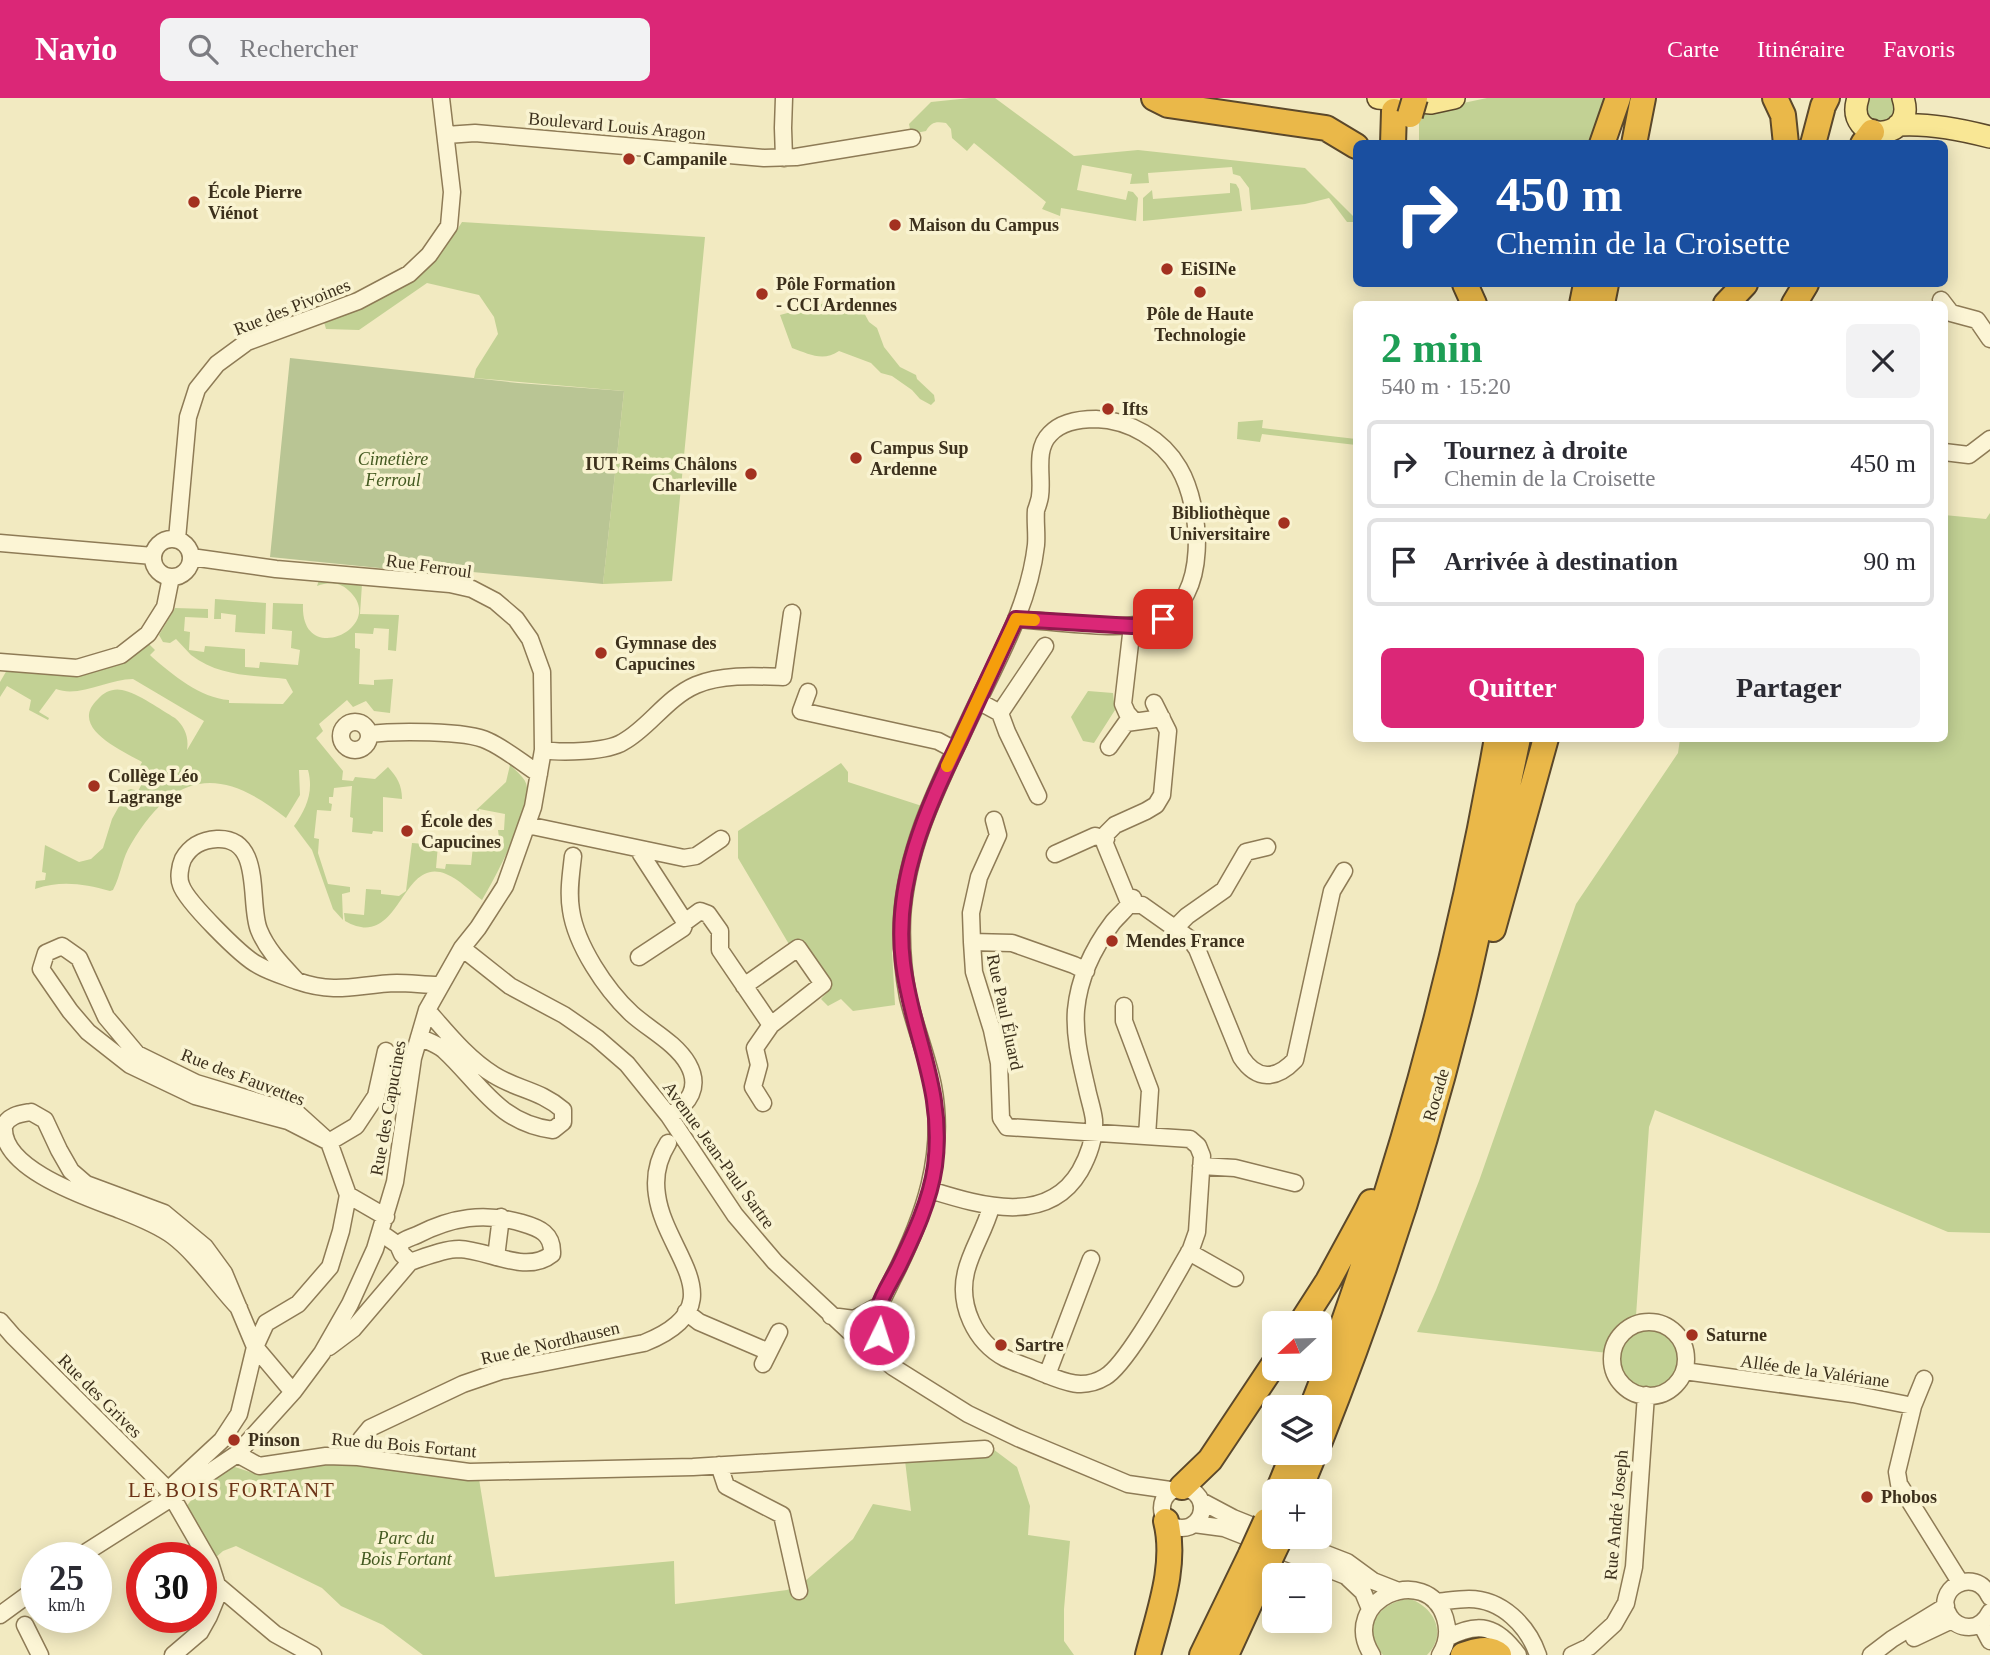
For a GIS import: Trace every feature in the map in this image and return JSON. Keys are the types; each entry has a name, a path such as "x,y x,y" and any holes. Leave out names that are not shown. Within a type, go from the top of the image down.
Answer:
{"highway":[{"path":"1154,98 1168,105 1326,128 1353,144"},
{"path":"1604,140 1620,98"},
{"path":"1614,140 1620,98"},
{"path":"1636,140 1643,98"},
{"path":"1775,98 1783,115 1786,140"},
{"path":"1816,140 1841,102"},
{"path":"1394,140 1399,104"},
{"path":"1399,104 1408,140"},
{"path":"1729,301 1742,287"},
{"path":"1479,838 1486,742"},
{"path":"1317,1395 1338,1339 1411,1116 1447,979 1479,838 1496,742"},
{"name":"Rocade","path":"1332,1411 1394,1238 1438,1091 1464,992 1517,742"},
{"path":"1438,1091 1457,1053 1545,742"},
{"path":"1490,940 1558,742"},
{"path":"1308,1311 1355,1234 1411,1116"},
{"path":"1184,1493 1210,1460 1263,1381"},
{"path":"1148,1655 1163,1598 1171,1552 1164,1517"},
{"path":"1202,1655 1262,1549"},
{"path":"1226,1655 1265,1549"},
{"path":"1234,1655 1266,1549"},
{"path":"1455,1647 1494,1651 1499,1655"}],"main road":[{"path":"1399,104 1431,103 1454,98"},
{"path":"1841,102 1860,123 1868,138 1898,125 1911,109 1963,130 1990,137"}],"street":[{"name":"Rue des Pivoines","path":"177,539 188,417 197,389 217,364 237,348 258,338 358,301 410,274 449,226 452,192 441,98"},
{"path":"784,98 784,158"},
{"name":"Boulevard Louis Aragon","path":"446,135 475,133 764,158 784,158 912,138"},
{"path":"1948,309 1951,313 1977,320 1990,339"},
{"path":"858,1339 878,1308 915,1232 930,1190 935,1166 937,1128 934,1090 908,996 902,961 902,919 906,882 914,847 928,808 1016,619 1031,577 1036,541 1036,508 1041,498 1040,463 1043,446 1048,435 1060,426 1075,421 1111,421 1132,427 1151,438 1168,453 1178,467 1191,498 1197,559 1192,583 1180,605 1163,619 1132,626 1016,619"},
{"path":"1948,452 1969,455 1990,439"},
{"path":"177,539 188,549 191,557 184,573 171,577 160,573 153,562 153,556 159,544 177,539"},
{"path":"0,543 153,556"},
{"name":"Rue Ferroul","path":"191,557 276,569 450,584 472,589 495,601 516,619 530,639 542,672 542,750"},
{"path":"0,662 77,668 121,655 148,634 165,607 171,577"},
{"path":"542,750 555,752 623,743 679,695 697,685 757,676 783,677 792,613"},
{"path":"1132,626 1123,704 1126,713 1135,722"},
{"path":"1000,713 1045,646"},
{"path":"808,692 801,711 938,741 955,750"},
{"path":"978,701 1000,713 1038,796"},
{"path":"1153,703 1168,731 1162,795 1156,805 1115,825 1106,834 1110,859 1133,898 1190,939 1197,949 1241,1057 1249,1069 1264,1076 1285,1070 1295,1060 1332,891 1344,871"},
{"path":"1109,747 1126,723 1162,718"},
{"path":"369,734 390,731 426,732 486,739 539,774"},
{"name":"Rue des Capucines","path":"237,1454 293,1392 322,1353 350,1304 381,1233 395,1182 412,1058 427,1010 462,948 505,886 533,807 542,750"},
{"name":"Rue Paul Éluard","path":"994,820 998,835 979,877 971,913 974,972 999,1063 1001,1118 1007,1127 1093,1132"},
{"path":"527,825 684,858 696,856 721,839"},
{"path":"1055,854 1095,836 1106,839"},
{"path":"297,981 272,954 257,928 248,858 237,844 221,839 202,841 188,851 180,865 180,885 202,914 256,965 297,981 325,989 396,983 439,985"},
{"path":"1175,928 1187,916 1224,890 1246,852 1267,847"},
{"path":"640,850 685,922"},
{"path":"573,856 569,886 571,911 582,942 597,970 614,996 678,1051 689,1065 693,1082 692,1093 687,1103 669,1116"},
{"path":"930,1190 991,1208 1018,1208 1039,1204 1062,1192 1077,1176 1087,1157 1094,1119 1078,1049 1076,1009 1086,971 1096,948 1133,898"},
{"path":"639,957 683,928 685,922 700,911 708,914 720,931 720,950 771,1025"},
{"path":"232,942 257,928"},
{"path":"972,943 1012,943 1086,971"},
{"name":"Rue des Fauvettes","path":"134,1060 121,1035 106,1017 79,958 62,946 46,953 41,969 70,1011 88,1032 111,1051 134,1060 196,1083 298,1114 330,1142"},
{"name":"Avenue Jean-Paul Sartre","path":"462,948 510,986 564,1015 597,1038 627,1064 669,1116 735,1215 775,1262 831,1316 886,1361 930,1392 993,1427 1128,1484 1184,1493 1262,1530"},
{"path":"744,986 798,948 823,984 771,1025 755,1048 759,1065 753,1087 763,1103"},
{"path":"1124,1006 1124,1021 1150,1090 1147,1136"},
{"path":"419,1037 442,1048 493,1103 523,1122 534,1128 553,1130 563,1122 563,1110 548,1097 496,1077 472,1059 427,1010"},
{"path":"111,1051 121,1035"},
{"path":"171,1494 222,1440 239,1414 255,1347 266,1323 298,1304 330,1267 348,1195 330,1142 356,1126 376,1096 386,1051"},
{"path":"83,1191 58,1150 45,1120 31,1112 14,1115 5,1123 1,1137 8,1153 22,1167 83,1191 150,1215 164,1213 205,1247 224,1273 255,1347 293,1392"},
{"path":"991,1208 966,1270 964,1289 967,1311 975,1329 987,1345 1004,1357 1072,1385 1090,1383 1106,1377 1122,1360 1189,1252 1196,1232 1202,1156 1198,1146 1190,1139 1093,1132"},
{"path":"668,1143 656,1172 657,1197 688,1270 691,1289 687,1312 699,1322 766,1358 779,1332"},
{"path":"1201,1166 1235,1168 1295,1183"},
{"path":"348,1195 386,1217"},
{"path":"496,1257 501,1217"},
{"path":"322,1353 353,1329 410,1262 459,1249 529,1263 543,1261 552,1254 550,1238 544,1232 501,1217 455,1220 403,1240 398,1245"},
{"path":"422,1232 429,1256"},
{"path":"381,1233 398,1245 401,1254 410,1262"},
{"path":"1189,1252 1235,1278"},
{"path":"1047,1375 1091,1259"},
{"path":"831,1316 854,1319 878,1308"},
{"path":"878,1308 879,1335 886,1361"},
{"name":"Rue de Nordhausen","path":"358,1457 360,1439 370,1428 463,1384 501,1371 643,1343 664,1335 681,1322 687,1312"},
{"name":"Rue des Grives","path":"0,1321 171,1494 198,1542"},
{"path":"1647,1322 1659,1323 1679,1336 1686,1359 1684,1371 1678,1382 1669,1390 1658,1395 1646,1395 1634,1392 1616,1376 1613,1352 1617,1340 1625,1331 1647,1322"},
{"name":"Allée de la Valériane","path":"1684,1371 1853,1394 1913,1406"},
{"path":"1924,1379 1913,1406 1897,1472 1899,1484 1961,1583"},
{"name":"Rue André Joseph","path":"1572,1655 1589,1647 1614,1624 1626,1603 1634,1567 1646,1395"},
{"name":"Rue du Bois Fortant","path":"237,1454 258,1466 326,1457 358,1457 468,1472 719,1465 985,1450"},
{"path":"100,1542 171,1494 237,1454"},
{"path":"719,1465 726,1486 782,1515 799,1591"},
{"name":"Avenue Jean-Paul Sartre","path":"1128,1484 1164,1517"},
{"path":"1194,1524 1201,1513 1184,1493 1163,1500 1164,1517 1171,1525 1183,1528 1194,1524 1224,1528 1346,1576 1363,1592 1370,1609"},
{"name":"Avenue Jean-Paul Sartre","path":"1312,1549 1347,1562 1373,1581 1396,1590 1418,1591 1436,1602"},
{"path":"1990,1597 1982,1586 1975,1582 1961,1583 1949,1592 1949,1613 1956,1624 1969,1627 1985,1618 1990,1641"},
{"path":"217,1585 275,1634 313,1655"},
{"path":"1371,1655 1365,1642 1364,1630 1370,1609 1381,1597 1396,1590"},
{"path":"1455,1647 1443,1613 1436,1602 1470,1599 1496,1605 1520,1623 1538,1655"},
{"path":"0,1615 21,1600"},
{"path":"1871,1655 1892,1639 1949,1613"},
{"path":"1888,1655 1933,1627 1949,1613"},
{"path":"1440,1655 1455,1647 1466,1629 1484,1628 1497,1633 1518,1655"},
{"path":"29,1633 40,1655"},
{"path":"173,1655 199,1633"}],"green space":[{"path":"995,98 1074,156 1138,150 1305,168 1353,216 1353,222 1347,222 1329,198 1305,204 1251,210 1249,188 1240,176 1233,174 1232,167 1148,173 1149,183 1130,184 1132,174 1082,165 1077,190 1126,200 1128,191 1133,192 1138,198 1136,221 1061,208 1060,216 1042,209 1046,202 974,143 967,151 952,138 951,129 946,123 934,123 926,131 911,134 909,124 931,102"},
{"path":"1487,98 1605,98 1602,121 1594,140 1419,140 1419,120 1423,106 1449,106"},
{"path":"1867,98 1893,98 1895,114 1884,124 1866,117"},
{"path":"1230,183 1236,184 1239,189 1242,211 1143,221 1143,198 1152,190 1153,199 1230,193"},
{"path":"462,222 705,237 672,581 603,584 624,391 474,378 476,369 498,334 494,317 479,295 427,283 359,330 326,329 324,322 391,291 416,276 441,253"},
{"path":"840,299 862,309 869,322 877,328 884,347 900,367 916,375 934,395 935,401 931,405 892,376 881,373 871,363 839,351 822,356 792,348 780,315"},
{"name":"Cimetière Ferroul","path":"290,358 518,383 624,391 603,584 451,570 449,575 270,557"},
{"path":"1263,420 1262,428 1353,439 1353,445 1262,434 1260,442 1237,439 1238,422"},
{"path":"1990,513 1990,1233 1948,1232 1655,1110 1649,1127 1636,1316 1618,1331 1608,1353 1417,1332 1479,1181 1576,904 1678,753 1680,742 1948,742 1948,515 1986,519"},
{"path":"319,580 362,584 360,614 399,615 396,651 388,650 389,629 374,628 373,634 355,633 355,648 360,649 359,684 374,685 374,680 393,679 390,713 374,711 366,701 353,707 347,700 319,724 323,731 316,738 343,771 342,780 353,781 355,777 375,779 388,767 394,774 402,794 402,799 383,797 383,832 352,832 352,786 334,788 333,797 329,797 331,811 317,810 314,838 319,839 318,853 328,884 350,887 350,892 342,894 343,920 333,909 312,850 294,826 308,800 308,770 299,770 300,795 286,818 241,790 220,784 201,784 182,790 165,801 148,820 128,849 113,890 64,884 35,889 36,881 45,880 46,873 42,872 45,845 79,862 91,859 103,848 112,819 128,790 138,791 149,771 140,766 142,762 112,745 94,729 89,720 90,710 100,697 112,690 122,690 156,706 175,718 186,732 187,750 204,721 133,679 84,690 56,689 39,712 49,718 48,720 29,710 31,700 7,686 0,697 0,682 7,670 81,673 98,670 114,665 149,644 155,650 150,655 152,657 178,678 208,695 229,700 229,703 283,704 293,692 286,679 237,674 213,667 191,655 176,639 170,643 163,642 159,635 175,608 208,609 208,618 185,617 184,631 190,632 189,650 204,652 205,646 245,649 245,667 259,668 260,662 298,665 300,650 291,648 292,631 272,629 273,603 303,604 306,624 315,635 327,638 340,635 351,628 358,617 358,604 348,590 333,583 317,586"},
{"path":"215,599 266,603 265,634 235,632 236,615 221,613 221,619 214,619"},
{"path":"1088,691 1113,693 1115,710 1094,743 1083,741 1071,717"},
{"path":"841,763 848,772 848,782 922,806 904,866 892,951 895,1005 853,1011 841,999 828,1006 821,999 832,987 802,941 790,946 738,858 738,831"},
{"path":"510,765 525,781 526,798 510,845 482,900 451,876 431,872 419,878 389,915 378,924 364,927 345,921 344,913 364,915 366,889 381,890 381,894 399,896 406,891 412,843 438,845 436,868 445,869 446,864 471,865 473,846 480,838 493,838 493,845 500,845 498,830 504,830 505,814 479,809 478,815 471,815 506,782"},
{"path":"1649,1325 1667,1331 1675,1339 1681,1357 1675,1375 1667,1383 1649,1389 1631,1383 1623,1375 1617,1357 1623,1339 1631,1331"},
{"name":"Parc du Bois Fortant","path":"993,1449 1017,1467 1030,1506 1028,1535 1070,1541 1064,1641 1074,1655 423,1655 383,1625 341,1606 322,1588 236,1546 217,1556 217,1542 205,1542 186,1507 202,1486 232,1466 256,1474 300,1466 346,1464 479,1479 495,1577 674,1561 675,1604 787,1590 804,1582 853,1539 873,1504 911,1511 904,1452"},
{"path":"1410,1599 1426,1608 1431,1615 1437,1630 1437,1639 1427,1655 1383,1655 1373,1636 1376,1618 1389,1605"}],"slow traffic":[{"path":"947,766 1016,619 1034,620"}],"place":[{"name":"Campanile","path":"629,159"},
{"name":"École Pierre Viénot","path":"194,202"},
{"name":"Maison du Campus","path":"895,225"},
{"name":"EiSINe","path":"1167,269"},
{"name":"Pôle de Haute Technologie","path":"1200,292"},
{"name":"Pôle Formation - CCI Ardennes","path":"762,294"},
{"name":"Ifts","path":"1108,409"},
{"name":"Campus Sup Ardenne","path":"856,458"},
{"name":"IUT Reims Châlons Charleville","path":"751,474"},
{"name":"Bibliothèque Universitaire","path":"1284,523"},
{"name":"Gymnase des Capucines","path":"601,653"},
{"name":"Collège Léo Lagrange","path":"94,786"},
{"name":"École des Capucines","path":"407,831"},
{"name":"Mendes France","path":"1112,941"},
{"name":"Saturne","path":"1692,1335"},
{"name":"Sartre","path":"1001,1345"},
{"name":"Pinson","path":"234,1440"},
{"name":"Phobos","path":"1867,1497"}],"district":[{"name":"LE BOIS FORTANT","path":"232,1490"}],"route":[{"path":"879,1335 877,1312 915,1232 927,1201 935,1166 937,1128 934,1090 908,996 902,961 902,919 906,882 914,847 928,808 1016,619 1132,626 1163,619"}]}
